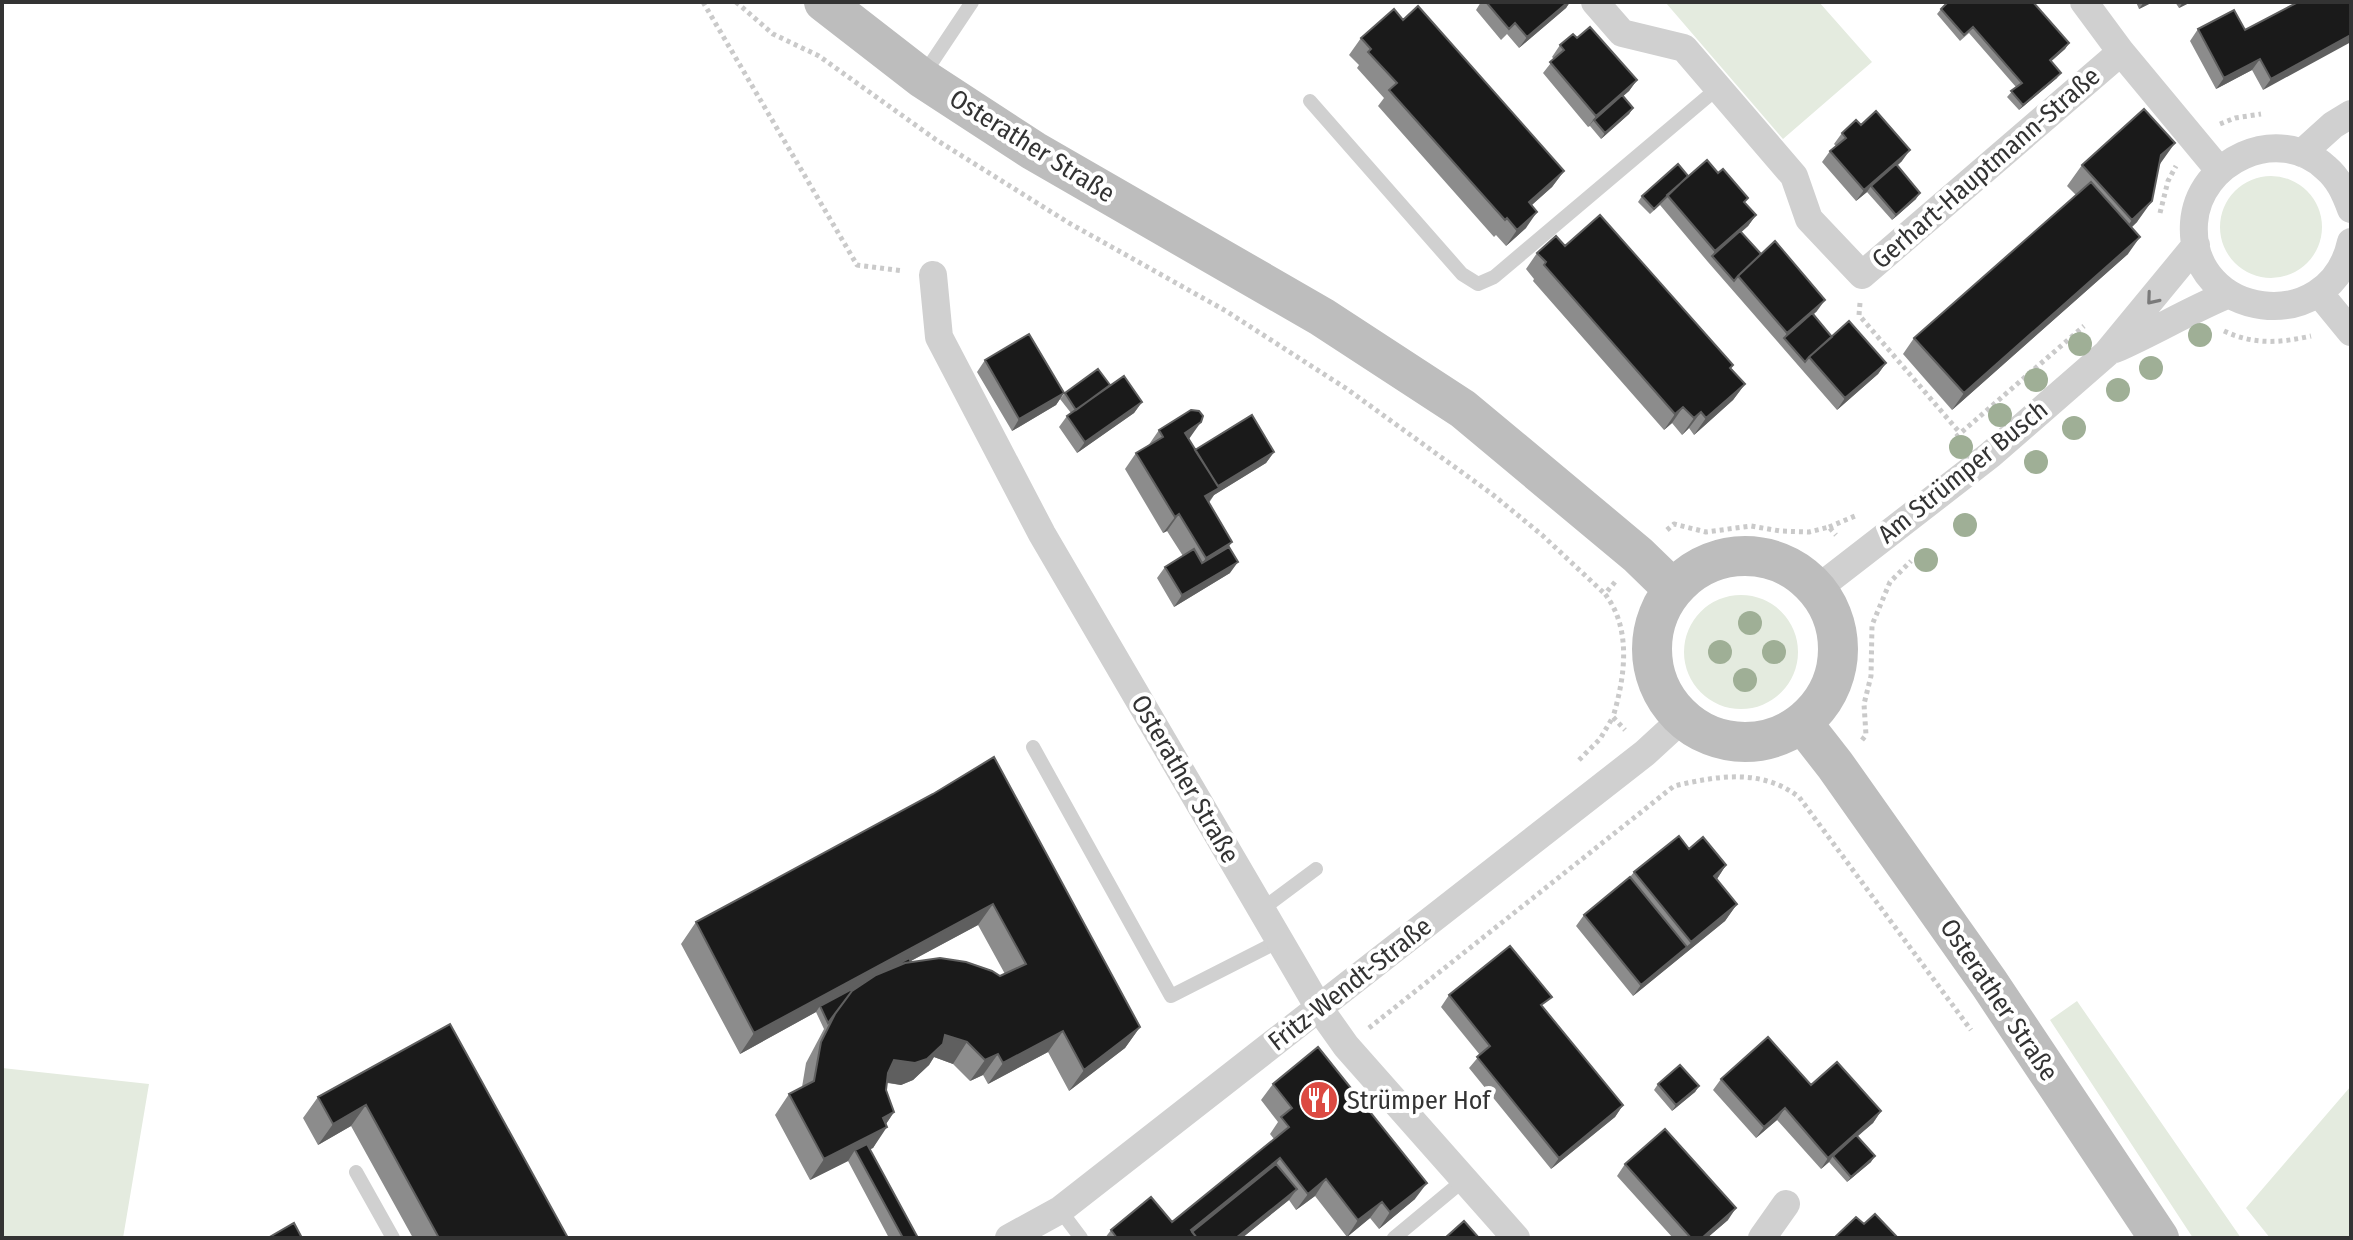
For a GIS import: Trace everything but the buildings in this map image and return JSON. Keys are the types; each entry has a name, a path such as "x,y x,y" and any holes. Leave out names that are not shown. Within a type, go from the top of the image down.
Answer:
{"main road":[{"name":"Osterather Straße","path":"824,2 922,78 1034,151 1322,317 1463,409 1638,555 1673,589"},
{"path":"1756,556 1790,567 1817,589 1833,615 1839,645 1836,674 1823,702 1803,724 1774,739 1742,743 1710,737 1682,719 1664,697 1653,670 1652,641 1658,614 1673,589 1698,568 1728,557 1756,556"},
{"name":"Osterather Straße","path":"1803,724 1989,983 2159,1238"}],"street":[{"name":"Gerhart-Hauptmann-Straße","path":"1595,2 1622,33 1684,48 1794,176 1809,219 1862,275 2121,52"},
{"path":"2084,2 2121,52 2219,170"},
{"path":"2351,114 2333,125 2326,160 2342,186 2351,209"},
{"path":"2326,160 2281,148 2258,149 2237,157 2219,170 2205,186 2197,204 2194,225 2196,245 2208,272 2229,294 2251,304 2274,307 2297,304 2319,293 2336,277 2348,256 2351,242"},
{"name":"Am Strümper Busch","path":"1817,589 1990,455 2107,353 2196,245"},
{"name":"Osterather Straße","path":"933,275 939,337 1042,534 1319,1008 1346,1046 1516,1238"},
{"path":"2319,293 2346,325"},
{"name":"Am Strümper Busch","path":"2107,353 2152,333 2190,310 2229,294"},
{"name":"Fritz-Wendt-Straße","path":"1014,1237 1060,1210 1645,753 1682,719"},
{"path":"1770,1234 1786,1204"}],"lane":[{"path":"922,78 972,2"},
{"path":"1310,101 1462,274 1478,284 1494,277 1719,87"},
{"path":"1033,747 1171,996 1279,941"},
{"path":"1261,910 1316,869"},
{"path":"356,1172 393,1238"},
{"path":"1394,1238 1465,1179"},
{"path":"1060,1210 1081,1238"}],"path":[{"path":"703,2 857,265 933,275"},
{"path":"736,2 773,34 819,56 935,139 1069,223 1226,311 1347,389 1492,494 1542,535 1605,594"},
{"path":"1862,275 1859,315 1960,433"},
{"path":"1952,440 2089,322"},
{"path":"2221,330 2252,341 2281,343 2346,325"},
{"path":"1829,527 1860,514"},
{"path":"1799,797 1860,744 1866,735 1864,704 1871,676 1872,625 1890,582 1918,554"},
{"path":"1346,1046 1674,786 1710,777 1772,780 1799,797 1973,1034"}],"shaded area":[{"path":"1819,2 1872,62 1783,139 1666,3"},
{"path":"2271,176 2300,184 2314,198 2322,227 2314,256 2300,270 2271,278 2242,270 2228,256 2220,227 2228,198 2242,184"},
{"path":"1741,595 1763,599 1781,612 1794,630 1798,652 1794,674 1781,692 1763,705 1741,709 1719,705 1701,692 1688,674 1684,652 1688,630 1701,612 1719,599"},
{"path":"2077,1001 2241,1238 2193,1238 2050,1020"},
{"path":"2,1068 149,1084 123,1238 2,1238"},
{"path":"2351,1086 2351,1238 2270,1238 2246,1208"}],"place":[{"name":"Strümper Hof","path":"1319,1100"}]}
